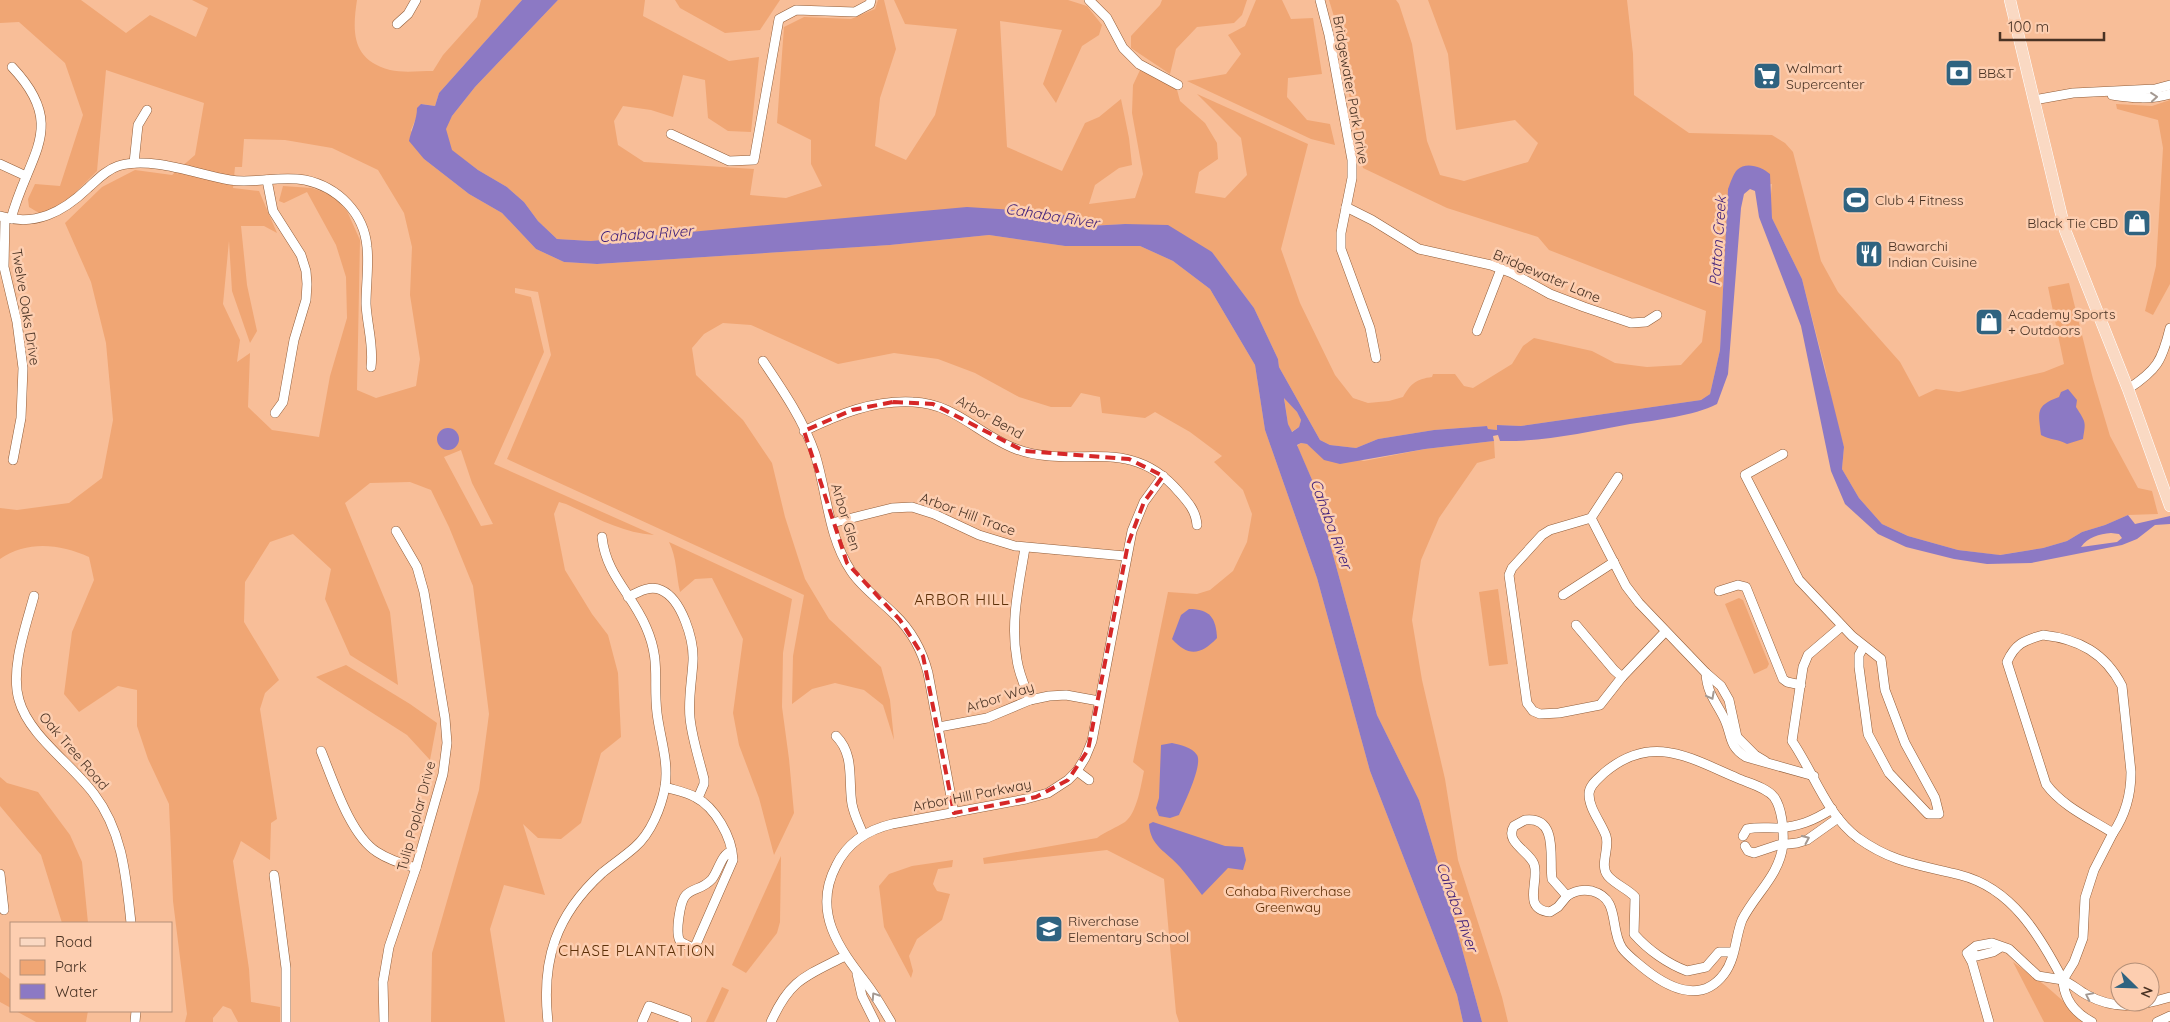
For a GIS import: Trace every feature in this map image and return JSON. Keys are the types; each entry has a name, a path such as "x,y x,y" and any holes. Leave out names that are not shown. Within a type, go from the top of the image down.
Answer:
{"main road":[{"path":"2010,0 2065,230 2128,389 2170,506"}],"street":[{"path":"397,24 408,14 416,0"},
{"path":"671,134 729,161 754,160 779,20 796,10 855,12 870,4 871,0"},
{"path":"1089,0 1107,18 1123,48 1139,64 1178,85"},
{"name":"Bridgewater Park Drive","path":"1320,0 1329,35 1352,160 1352,178 1341,233 1341,249 1370,328 1376,358"},
{"name":"Twelve Oaks Drive","path":"12,68 32,90 41,113 40,140 17,198 5,218 3,240 4,267 17,322 23,368 21,418 13,460"},
{"path":"2034,100 2073,92 2102,93 2155,89 2170,85"},
{"path":"2102,93 2129,98 2151,98 2170,94"},
{"path":"134,163 138,126 147,110"},
{"path":"5,218 34,219 57,213 70,205 111,169 134,163 152,164 229,180 292,178 313,182 334,192 347,202 358,216 365,236 368,248 366,303 372,349 371,367"},
{"path":"0,164 26,176"},
{"path":"267,180 273,211 301,255 306,270 306,300 294,340 283,402 275,413"},
{"name":"Bridgewater Lane","path":"1346,207 1372,220 1419,249 1501,269 1550,294 1625,322 1646,322 1657,315"},
{"path":"1477,331 1501,269"},
{"path":"2128,389 2148,376 2164,355 2170,328"},
{"name":"Arbor Glen","path":"763,361 784,392 814,453 840,550 850,570 900,620 918,646 928,673 954,812"},
{"name":"Arbor Bend","path":"804,431 843,413 862,407 903,402 926,403 954,413 1000,441 1024,451 1043,454 1130,459 1146,465 1163,476 1194,510 1197,525"},
{"path":"1783,454 1745,475 1799,580 1842,626 1880,659 1884,690 1905,743 1932,791 1939,814 1928,814 1889,773 1868,734 1859,667 1859,655 1864,646"},
{"name":"Arbor Hill Parkway","path":"891,1022 873,993 845,956 830,924 827,895 830,878 839,860 850,845 864,834 892,824 1042,795 1058,787 1077,771 1092,741 1125,556 1132,531 1149,493 1163,476"},
{"path":"1618,477 1591,518 1550,530 1542,535 1512,568 1509,575 1527,703 1533,711 1540,714 1559,713 1600,705 1622,677 1665,632"},
{"name":"Arbor Hill Trace","path":"832,523 892,508 912,507 934,514 978,535 1025,548 1125,556"},
{"path":"1591,518 1626,586 1665,632 1721,686 1729,700 1737,737 1755,755 1765,761"},
{"name":"Tulip Poplar Drive","path":"384,1022 383,982 386,959 416,868 443,774 446,754 446,731 423,586 411,556 396,531"},
{"path":"548,1022 546,989 551,951 563,919 571,907 603,873 637,846 646,835 658,810 664,787 666,768 657,711 656,660 647,629 609,567 602,537"},
{"path":"1025,548 1015,610 1014,636 1019,669 1030,700"},
{"path":"1563,595 1614,562"},
{"path":"1720,591 1738,585 1746,588 1783,679 1800,685"},
{"path":"628,597 652,588 661,590 679,608 687,625 693,660 690,684 690,719 704,784 698,798"},
{"name":"Oak Tree Road","path":"34,596 18,664 16,683 19,700 26,716 36,731 86,784 108,815 123,858 131,922"},
{"path":"1576,625 1622,677"},
{"path":"1842,626 1808,655 1803,667 1792,741 1814,776 1821,793 1838,818 1857,837 1886,855 1916,866 1962,875 1985,884 2004,896 2019,911 2048,950 2063,980 2064,990 2074,1009 2092,1022"},
{"path":"2063,980 2074,962 2083,938 2085,898 2094,870 2127,807 2131,772 2122,686 2116,674 2093,650 2083,645 2058,637 2043,635 2030,639 2012,650 2007,662 2046,784 2054,796 2113,833"},
{"path":"1706,673 1707,687 1724,718 1728,735 1740,753 1746,757 1814,776"},
{"name":"Arbor Way","path":"939,727 987,718 1030,700 1057,695 1099,701"},
{"path":"836,736 848,753 853,806 864,834"},
{"path":"1567,896 1552,879 1552,848 1546,829 1541,822 1536,820 1518,822 1512,830 1513,840 1529,856 1534,864 1536,881 1532,896 1536,906 1541,910 1550,912 1558,907 1567,896 1577,891 1590,890 1606,898 1611,905 1617,938 1621,946 1647,971 1671,987 1689,991 1708,987 1719,981 1726,972 1734,952 1742,920 1779,864 1783,844 1782,828 1779,806 1770,793 1693,759 1657,750 1634,754 1614,766 1594,783 1589,792 1590,802 1608,843 1605,871 1608,876 1635,897 1634,934 1660,956 1687,971 1706,967 1719,952 1734,952"},
{"path":"321,752 352,825 360,837 371,848 388,859 416,868"},
{"path":"1077,771 1089,780"},
{"path":"664,787 698,798 713,812 732,851 733,860 694,949 683,943 678,936 681,903 689,892 705,887 714,876 725,854 732,851"},
{"path":"1743,836 1748,829 1753,827 1782,828 1805,824 1832,809"},
{"path":"1745,846 1748,851 1754,853 1783,844 1807,840 1838,818"},
{"path":"0,874 4,910"},
{"path":"274,876 286,968 286,1022"},
{"path":"1989,1022 1972,962 1967,953 1970,952 1977,956 1993,952 2001,947 2009,948 2038,976 2063,980 2092,997 2118,1005 2134,1006 2170,997"},
{"path":"771,1022 781,1001 794,984 811,972 845,956"},
{"name":"Arbor Hill Parkway","path":"856,972 862,996 875,1022"},
{"path":"642,1022 649,1006 687,1020"},
{"path":"2157,1022 2170,1016"}],"highlighted area":[{"path":"893,402 933,404 1024,451 1129,459 1163,476 1144,502 1128,544 1088,750 1068,780 1036,797 954,813 923,656 900,620 847,563 804,431 852,410"}],"green space":[{"name":"Cahaba Riverchase Greenway","path":"0,0 81,0 126,33 150,15 196,37 208,8 192,0 357,0 355,34 357,44 368,59 377,65 395,71 433,71 443,55 477,17 481,0 522,0 439,93 435,106 422,104 411,130 424,159 469,194 502,213 536,249 564,262 597,264 890,245 989,235 1065,246 1140,246 1173,261 1210,289 1255,365 1265,430 1317,578 1370,771 1457,995 1463,1022 1179,1022 1176,1013 1164,879 1107,850 984,864 983,858 1097,838 1125,822 1133,812 1144,771 1133,762 1168,592 1197,594 1210,590 1233,571 1247,542 1252,514 1243,490 1214,462 1222,456 1190,432 1155,412 1145,418 1102,413 1100,397 1081,393 1071,407 1051,407 1019,397 975,373 938,359 894,353 838,364 751,325 723,323 704,334 692,348 696,375 743,420 772,463 785,517 805,579 829,619 881,667 890,700 894,740 883,705 864,690 835,683 812,689 792,704 793,656 804,595 507,459 551,355 538,292 515,288 515,293 531,297 544,352 494,464 654,535 620,528 559,502 554,514 565,570 592,614 608,635 618,673 621,737 601,753 581,823 561,839 538,838 523,824 545,895 504,885 490,929 505,1022 431,1022 432,953 479,790 489,714 473,586 449,527 431,490 410,482 370,483 345,503 390,612 398,685 350,655 325,599 331,569 293,534 270,542 245,582 244,622 279,680 265,693 260,709 277,819 271,823 270,860 241,841 233,861 249,969 251,1002 280,1007 280,1022 238,1022 231,1009 223,1006 213,1018 213,1022 185,1022 187,1014 173,901 169,804 148,759 137,726 137,690 118,686 79,712 64,694 72,632 94,580 89,557 67,549 44,546 22,549 0,559 0,508 17,510 69,503 102,478 113,420 106,343 91,282 65,223 102,187 135,170 172,175 195,155 204,103 106,70 97,171 59,209 39,213 29,207 28,199 35,184 60,186 83,115 65,63 19,22 0,23","holes":["244,139 285,140 332,148 378,170 404,213 412,247 410,295 420,359 416,386 376,398 357,390 360,240 347,211 332,195 312,188 283,186 279,201 284,203 307,192 336,245 346,277 347,318 330,376 319,437 272,430 248,407 250,353 237,362 240,340 223,304 229,241 232,291 250,343 257,331 247,285 241,226 264,226 277,233 259,191 233,188 235,167 242,167","461,450 472,483 493,524 481,526 444,457"]},
{"path":"558,0 645,0 643,16 729,61 759,57 751,132 728,131 708,118 705,80 683,75 673,117 651,110 623,106 614,121 618,145 644,162 754,169 750,195 786,198 822,186 811,164 811,140 777,123 784,27 804,17 851,19 875,9 878,0 884,0 896,49 880,98 875,146 906,160 935,115 957,29 905,24 894,0 1068,0 1087,6 1102,25 1099,35 1082,46 1056,103 1043,84 1062,30 1000,21 1007,147 1062,171 1085,123 1099,117 1121,99 1132,165 1119,168 1095,185 1089,204 1135,198 1143,174 1132,113 1133,85 1141,68 1176,86 1180,101 1205,123 1217,143 1218,159 1199,172 1195,193 1225,198 1247,175 1241,138 1197,94 1308,144 1281,249 1300,303 1335,375 1353,398 1368,403 1389,401 1403,397 1415,382 1432,377 1433,374 1455,374 1464,386 1473,388 1512,364 1523,346 1534,338 1592,351 1615,363 1647,367 1681,365 1702,342 1706,311 1549,250 1538,237 1447,208 1363,168 1335,20 1329,0 1396,0 1399,4 1412,44 1427,141 1440,175 1464,181 1528,162 1538,143 1515,120 1456,130 1448,54 1428,0 1627,0 1633,54 1634,95 1689,133 1772,135 1785,143 1793,152 1821,261 1838,292 1900,362 1919,397 1936,389 1959,392 2044,372 2064,364 2048,287 2069,283 2093,379 2110,436 2138,488 2152,491 2158,514 2128,515 2082,532 2067,541 2043,548 1999,555 1958,550 1908,536 1882,524 1859,498 1842,469 1844,447 1802,279 1772,218 1770,203 1772,184 1728,189 1720,350 1710,394 1701,400 1521,426 1497,425 1497,430 1488,429 1487,426 1434,430 1378,439 1356,448 1330,445 1320,440 1279,367 1278,359 1254,308 1212,252 1125,224 1088,226 1059,213 591,241 557,239 538,221 524,202 507,187 478,170 451,150 445,129 452,116 475,87"},
{"path":"675,0 780,0 760,30 725,33 680,8"},
{"path":"1162,0 1247,0 1242,15 1234,23 1197,27 1176,49 1170,74 1131,48 1131,36 1160,5"},
{"path":"1256,0 1282,0 1291,19 1313,18 1322,74 1288,78 1287,97 1307,120 1330,124 1335,145 1311,139 1187,81 1226,74 1241,54 1228,35 1245,26"},
{"path":"2170,100 2170,284 2153,315 2145,311 2156,266 2163,148 2158,120 2117,109 2116,104 2152,106"},
{"path":"1284,397 1297,412 1301,420 1299,427 1291,432 1288,424"},
{"path":"1494,441 1495,458 1477,463 1439,518 1421,560 1412,620 1422,680 1445,779 1458,860 1502,997 1508,1022 1482,1022 1419,800 1377,715 1313,482 1297,446 1301,443 1307,444 1313,449 1364,461 1425,449"},
{"path":"669,542 792,599 783,653 782,707 794,813 774,855 759,798 739,745 733,713 743,639 712,578 695,579 680,592 675,560"},
{"path":"1498,589 1508,664 1489,666 1479,592"},
{"path":"1739,598 1743,600 1769,664 1767,668 1754,674 1725,604"},
{"path":"346,665 410,704 437,723 430,760 407,735 316,677"},
{"path":"0,777 7,783 38,792 70,835 82,862 88,922 62,922 41,855 0,806"},
{"path":"781,856 780,922 777,933 746,973 732,965"},
{"path":"953,860 952,867 938,869 933,884 937,891 950,894 942,920 917,939 909,956 913,971 911,978 884,927 879,886 889,874 912,866"},
{"path":"2013,962 2046,986 2087,1022 2044,1022"},
{"path":"0,972 10,979 10,1007 0,1002"},
{"path":"722,987 729,990 714,1022 706,1022"},
{"path":"18,1012 88,1012 86,1022 36,1022"}],"water":[{"name":"Cahaba River","path":"522,0 558,0 475,87 452,116 446,129 452,150 478,170 507,187 524,202 538,221 557,239 591,241 967,207 1059,213 1088,226 1125,224 1168,225 1212,252 1254,308 1278,359 1279,367 1320,440 1330,445 1356,448 1378,439 1434,430 1487,426 1488,429 1497,430 1497,425 1521,426 1701,400 1710,394 1720,350 1728,189 1737,170 1749,165 1754,166 1770,174 1772,218 1802,279 1844,447 1842,469 1859,498 1882,524 1908,536 1958,550 2000,555 2043,548 2067,541 2082,532 2128,515 2135,524 2170,516 2170,524 2155,525 2137,539 2122,545 2031,563 1987,564 1954,559 1906,547 1878,534 1845,504 1831,471 1801,326 1759,217 1755,191 1750,189 1744,194 1741,208 1728,374 1717,404 1697,412 1675,417 1565,436 1533,440 1500,441 1498,435 1493,436 1494,441 1425,449 1340,464 1324,460 1307,444 1301,443 1297,445 1313,482 1377,715 1419,800 1446,890 1482,1022 1463,1022 1457,995 1370,771 1317,578 1265,430 1255,365 1210,289 1173,261 1140,246 1065,246 989,235 890,245 597,264 564,262 536,249 502,213 469,194 424,159 409,141 417,108 421,104 435,106 439,93","holes":["1284,398 1297,412 1301,420 1299,427 1292,432 1288,424","2111,533 2119,534 2122,538 2117,542 2081,547 2094,537"]},
{"path":"2068,389 2077,400 2076,407 2085,425 2083,439 2067,444 2041,435 2039,416 2045,404 2059,397 2061,392"},
{"path":"448,428 456,431 459,439 456,447 448,450 440,447 437,439 440,431"},
{"path":"1189,609 1196,609 1207,613 1215,625 1217,638 1200,651 1194,652 1184,649 1172,639 1181,615"},
{"path":"1172,743 1192,750 1197,755 1198,760 1192,785 1179,815 1170,818 1159,816 1156,808 1159,798 1161,745"},
{"path":"1153,822 1225,846 1243,847 1246,860 1243,870 1228,868 1202,895 1180,867 1152,838 1149,824"}],"place":[{"name":"BB&T","path":"1959,73"},
{"name":"Walmart Supercenter","path":"1767,76"},
{"name":"Club 4 Fitness","path":"1856,200"},
{"name":"Black Tie CBD","path":"2137,223"},
{"name":"Bawarchi Indian Cuisine","path":"1869,254"},
{"name":"Academy Sports + Outdoors","path":"1989,322"},
{"name":"Riverchase Elementary School","path":"1049,929"}],"district":[{"name":"ARBOR HILL","path":"962,600"},
{"name":"CHASE PLANTATION","path":"637,951"}],"water label":[{"name":"Patton Creek","path":"1718,241"}]}
